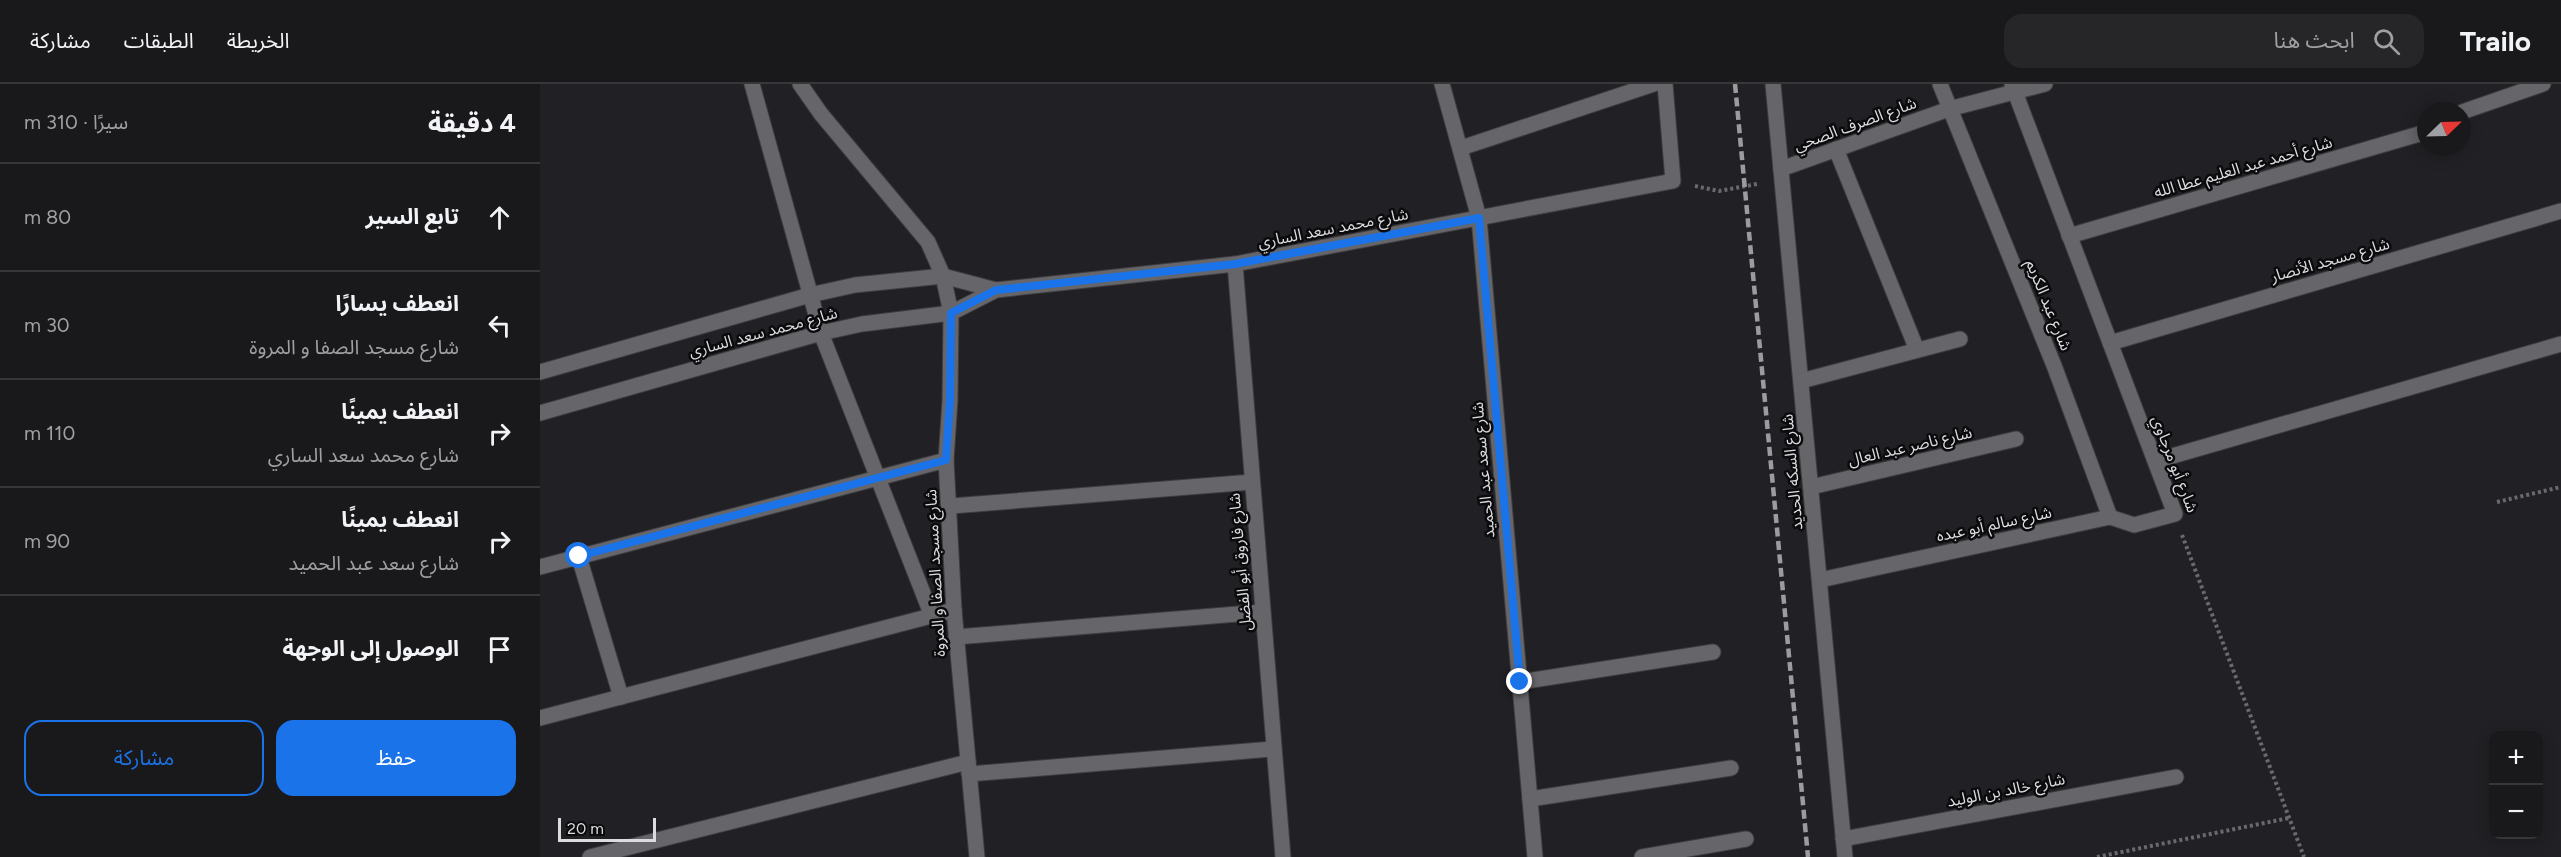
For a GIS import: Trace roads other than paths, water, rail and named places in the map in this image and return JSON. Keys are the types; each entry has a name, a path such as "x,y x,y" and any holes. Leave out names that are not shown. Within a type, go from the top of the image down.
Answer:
{"street":[{"path":"752,84 821,333 932,616"},
{"name":"شارع مسجد الصفا و المروة","path":"800,84 821,114 928,242 943,276 951,313 950,400 946,460 951,506 954,610 977,857"},
{"name":"شارع سعد عبد الحميد","path":"1442,84 1479,218 1535,857"},
{"path":"1461,148 1654,84"},
{"name":"شارع محمد سعد الساري","path":"540,413 821,333 862,324 951,313 996,290 1235,264 1673,181 1665,84"},
{"name":"شارع السكه الحديد","path":"1773,84 1845,857"},
{"name":"شارع عبد الكريم","path":"1940,84 1991,208 2110,518"},
{"name":"شارع الصرف الصحي","path":"1781,170 2013,88 2045,84"},
{"path":"2471,109 2543,84"},
{"name":"شارع أبو مرجاوي","path":"2013,88 2175,514"},
{"name":"شارع أحمد عبد العليم عطا الله","path":"2069,236 2417,135"},
{"path":"1836,149 1917,350"},
{"name":"شارع مسجد الأنصار","path":"2110,343 2561,211"},
{"name":"شارع فاروق أبو الفضل","path":"1235,264 1282,857"},
{"name":"شارع محمد سعد الساري","path":"540,372 810,295 855,285 943,276 996,290"},
{"path":"1801,381 1960,339"},
{"path":"2155,460 2561,345"},
{"name":"شارع ناصر عبد العال","path":"1811,487 2016,439"},
{"path":"540,567 946,460"},
{"path":"951,506 1252,482"},
{"name":"شارع سالم أبو عبده","path":"1820,580 2110,518 2134,525 2175,514"},
{"path":"579,556 621,697"},
{"path":"540,718 954,610"},
{"path":"956,637 1262,612"},
{"path":"1520,682 1713,652"},
{"path":"590,857 643,851 969,768 1274,749"},
{"path":"1530,799 1731,768"},
{"name":"شارع خالد بن الوليد","path":"1843,839 2176,777"},
{"path":"1642,857 1746,839"}],"railway":[{"path":"1735,84 1808,857"}]}
